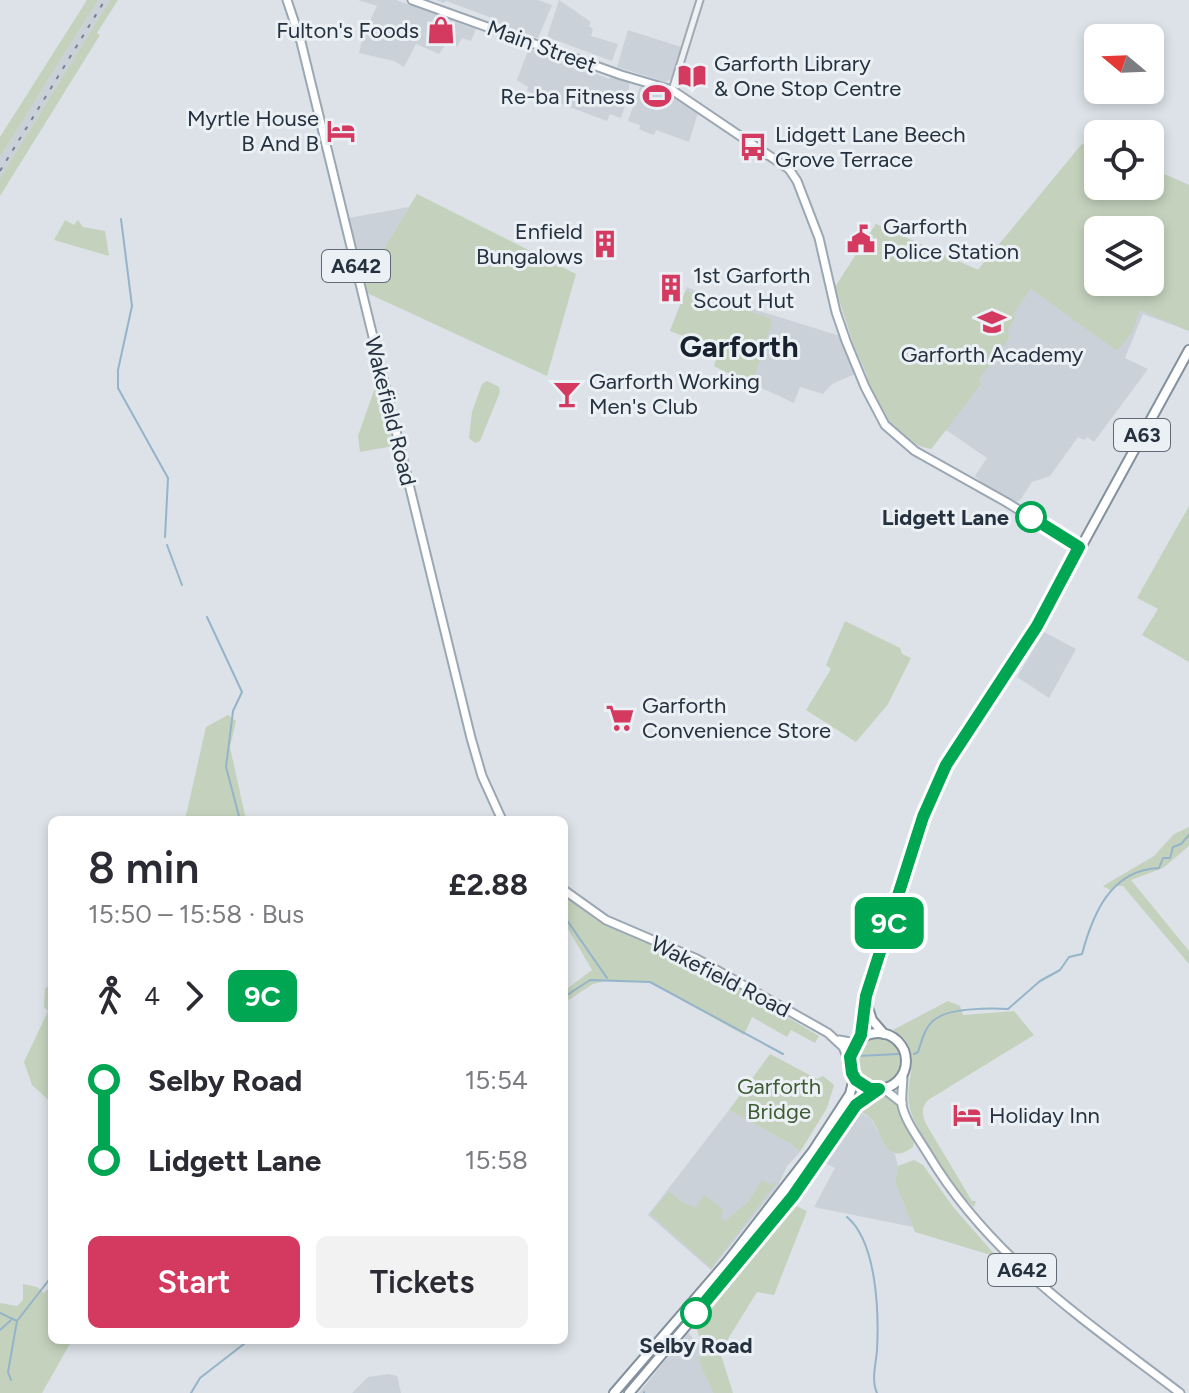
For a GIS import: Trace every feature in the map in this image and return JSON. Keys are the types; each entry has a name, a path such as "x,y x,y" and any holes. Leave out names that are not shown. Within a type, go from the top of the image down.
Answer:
{"highway":[{"name":"A63","path":"858,1041 866,996 908,859 934,790 972,722 1037,626 1189,350"},
{"path":"866,996 868,1012 884,1034"},
{"path":"614,1393 727,1262 813,1151 850,1094 853,1082 852,1050 858,1041 875,1033 895,1039 905,1055 903,1074 898,1081 856,1105 758,1241 629,1393"},
{"path":"851,1068 863,1085 881,1089"}],"main road":[{"name":"Wakefield Road","path":"287,0 301,42 472,742 482,776 500,816"},
{"name":"Main Street","path":"412,0 621,75 672,90"},
{"path":"672,90 794,175 819,238 846,341 872,402 889,430 915,451 1079,547"},
{"name":"Wakefield Road","path":"568,893 604,919 697,959 836,1039 858,1041"},
{"path":"836,1039 843,1047 851,1068"},
{"name":"A642","path":"903,1074 902,1103 923,1146 952,1192 1003,1252 1180,1393"},
{"name":"A642","path":"881,1089 902,1103"}],"street":[{"path":"672,90 700,0"}],"shaded area":[{"path":"98,0 110,0 0,178 0,157"},
{"path":"358,0 396,0 476,29 471,41 462,38 457,47 448,41 439,54 416,44 404,67 394,61 359,53 364,33 377,6"},
{"path":"436,0 538,0 552,5 538,38 495,22 495,19"},
{"path":"559,0 591,22 591,36 618,44 612,61 547,37"},
{"path":"628,30 681,47 671,79 666,82 617,67"},
{"path":"529,48 609,79 629,83 621,118 610,114 607,121 527,91 528,87 517,80"},
{"path":"640,87 679,99 698,113 689,142 656,130 654,135 648,133 639,129 640,125 628,121"},
{"name":"Garforth Academy","path":"1082,144 1084,200 1164,200 1164,174 1189,185 1189,331 1143,314 1125,358 1148,369 1094,442 1087,437 1084,440 1078,437 1050,476 1032,482 1016,502 984,485 975,476 987,458 946,430 931,449 918,446 879,405 853,343 835,287 876,224 978,270"},
{"path":"409,207 365,280 349,218"},
{"path":"687,287 728,305 734,303 840,336 855,374 832,384 823,394 800,387 794,403 714,366 720,349 670,331"},
{"path":"1044,632 1076,649 1049,698 1017,677"},
{"path":"729,1110 800,1152 787,1166 778,1186 711,1270 648,1215"},
{"path":"860,1112 870,1118 888,1149 895,1154 898,1166 895,1182 913,1227 814,1207 835,1168 821,1161"},
{"path":"688,1332 696,1343 700,1340 699,1362 713,1393 639,1393"},
{"path":"397,1376 401,1393 352,1393 368,1377"}],"green space":[{"path":"87,0 98,0 0,157 0,137"},
{"path":"110,0 118,0 97,33 100,35 0,196 0,178"},
{"name":"Garforth Academy","path":"1082,144 1084,200 1164,200 1164,174 1189,185 1189,331 1140,310 1132,332 1117,351 1031,289 1013,314 1015,318 1008,329 1009,338 979,379 981,384 931,449 918,445 898,432 884,414 866,380 868,377 835,287 876,224 978,270"},
{"path":"417,194 576,274 547,376 367,293 365,280"},
{"path":"65,220 74,225 78,220 83,227 105,231 109,256 54,240"},
{"path":"686,290 728,309 736,307 770,318 772,322 752,385 714,366 720,349 670,331"},
{"path":"378,379 393,446 360,452 358,436"},
{"path":"487,381 499,387 500,392 480,441 475,443 469,438 472,412 482,384"},
{"path":"1189,506 1189,662 1142,635 1158,609 1137,598"},
{"path":"845,621 900,648 902,654 911,658 888,704 856,742 806,710 831,669 826,665"},
{"path":"228,715 236,721 230,747 245,816 186,816 206,727"},
{"path":"1189,827 1189,846 1163,868 1131,880 1189,951 1189,964 1123,886 1116,886 1112,891 1103,886 1154,856 1174,834"},
{"path":"568,899 599,922 697,964 819,1036 815,1043 791,1030 787,1037 752,1017 744,1035 650,982 608,980 593,984 568,1000 568,988 592,970 568,929"},
{"path":"48,986 48,1011 44,1007"},
{"path":"948,1001 960,1006 963,1015 1014,1011 1034,1035 928,1100 924,1106 926,1124 972,1201 976,1201 974,1207 948,1176 914,1119 908,1097 912,1058 903,1039 893,1030"},
{"path":"48,1011 48,1099 32,1085 24,1062"},
{"path":"878,1037 896,1044 903,1062 896,1080 878,1087 860,1080 853,1062 860,1044"},
{"name":"Garforth Bridge","path":"770,1054 817,1079 823,1076 834,1085 827,1108 800,1152 729,1110"},
{"path":"887,1095 902,1112 913,1133 913,1147 904,1152 897,1153 886,1147 872,1120 856,1110 874,1096"},
{"path":"914,1160 923,1165 954,1208 997,1257 915,1232 895,1182 898,1166"},
{"path":"762,1180 776,1184 711,1268 650,1214 669,1191 695,1208 704,1195 723,1209 721,1218 725,1221 748,1202"},
{"path":"794,1205 807,1211 774,1295 757,1292 720,1352 733,1393 713,1393 699,1362 700,1340 695,1323"},
{"path":"23,1284 37,1287 44,1293 48,1289 48,1344 70,1344 42,1393 0,1393 0,1303 17,1306 23,1300"}],"waterway":[{"path":"121,219 132,306 118,370 118,388 168,478 165,537"},
{"path":"167,545 182,585"},
{"path":"207,617 242,692 233,711 226,767 239,816"},
{"path":"914,1054 918,1052 927,1029 937,1018 961,1010 1008,1009 1040,981 1060,970 1069,957 1082,954 1099,909 1116,885 1142,871 1159,868 1163,858 1170,858 1173,847 1189,835"},
{"path":"568,922 607,978"},
{"path":"568,994 590,980 650,982 783,1054"},
{"path":"858,1056 898,1054"},
{"path":"847,1217 865,1243 874,1279 878,1335 874,1377 877,1393"},
{"path":"11,1380 8,1372 17,1321 48,1281"},
{"path":"0,1313 17,1321"},
{"path":"0,1330 11,1320"},
{"path":"191,1393 200,1378 244,1344"}],"railway":[{"path":"0,171 105,0"}],"bus line":[{"name":"9C","path":"696,1313 793,1196 856,1105 879,1089 870,1089 856,1080 850,1057 861,1035 866,996 923,817 946,765 1037,626 1079,547 1031,517"}],"place":[{"name":"Fulton's Foods","path":"441,30"},
{"name":"Garforth Library & One Stop Centre","path":"692,76"},
{"name":"Re-ba Fitness","path":"657,96"},
{"name":"Myrtle House B And B","path":"341,131"},
{"name":"Lidgett Lane Beech Grove Terrace","path":"753,147"},
{"name":"Garforth Police Station","path":"861,239"},
{"name":"Enfield Bungalows","path":"605,244"},
{"name":"1st Garforth Scout Hut","path":"671,288"},
{"name":"Garforth Academy","path":"992,322"},
{"name":"Garforth Working Men's Club","path":"567,394"},
{"name":"Lidgett Lane","path":"1031,517"},
{"name":"Garforth Convenience Store","path":"620,718"},
{"name":"Holiday Inn","path":"967,1115"},
{"name":"Selby Road","path":"696,1313"}],"district":[{"name":"Garforth","path":"739,347"}]}
